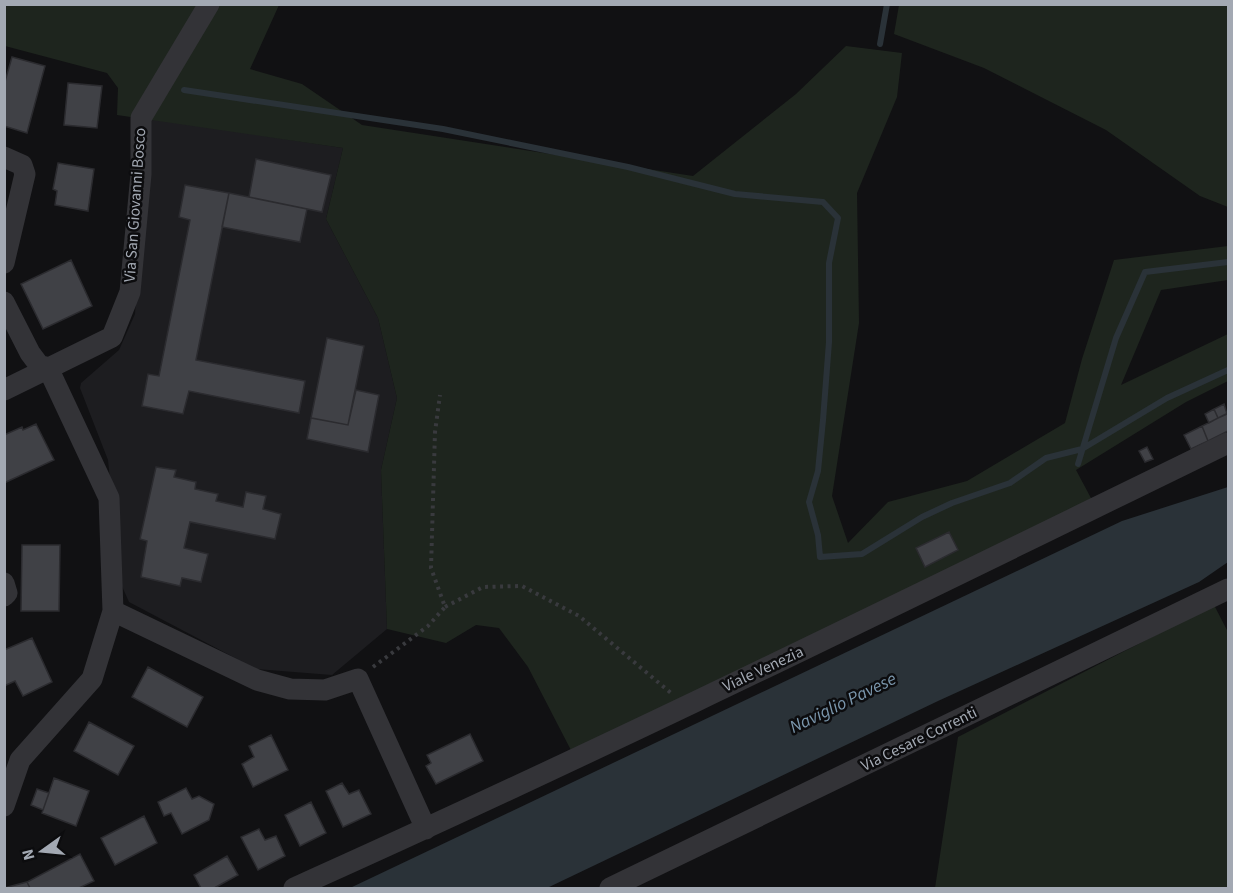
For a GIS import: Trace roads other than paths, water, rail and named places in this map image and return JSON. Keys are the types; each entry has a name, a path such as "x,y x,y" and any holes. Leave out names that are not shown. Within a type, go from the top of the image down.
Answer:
{"street":[{"name":"Via San Giovanni Bosco","path":"4,390 112,338 130,292 141,174 141,118 209,4"},
{"path":"4,157 22,165 25,174 4,263"},
{"path":"4,302 30,353 39,365 48,368 109,498 113,611 92,679 12,761 4,806"},
{"name":"Viale Venezia","path":"294,888 426,829 1228,443"},
{"path":"4,583 7,592 4,596"},
{"name":"Via Cesare Correnti","path":"610,888 1228,589"},
{"path":"113,611 257,680 290,689 325,690 358,679 426,829"}],"water":[{"name":"Naviglio Pavese","path":"1228,487 1228,562 1199,582 938,701 547,888 350,888 1122,521"}],"waterway":[{"path":"880,44 887,4"},
{"path":"184,90 443,129 628,167 735,194 823,202 838,218 829,263 829,342 818,471 809,502 818,535 820,557 862,554 922,517 952,503 1010,483 1046,458 1082,449 1167,398 1228,370"},
{"path":"1078,464 1116,338 1145,272 1228,262"}]}
